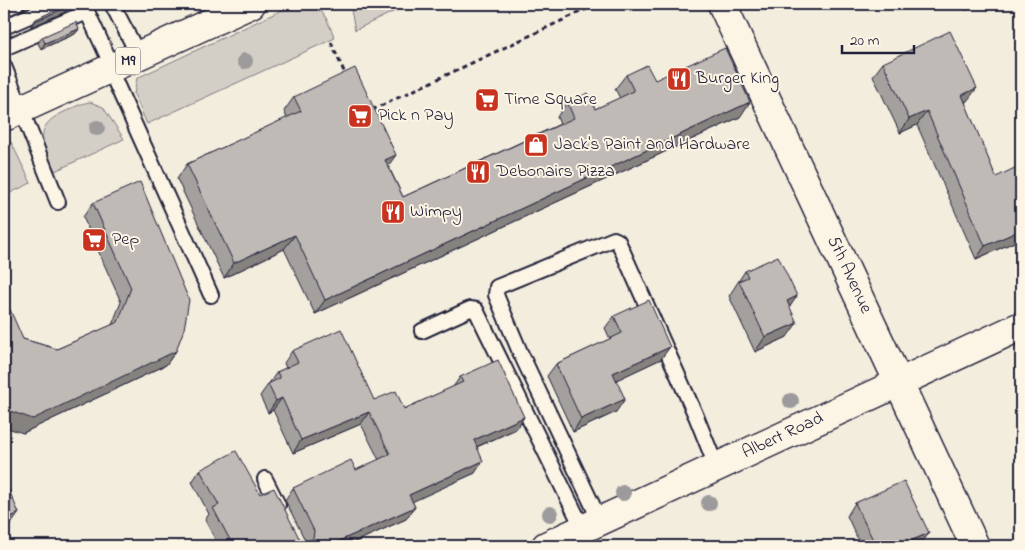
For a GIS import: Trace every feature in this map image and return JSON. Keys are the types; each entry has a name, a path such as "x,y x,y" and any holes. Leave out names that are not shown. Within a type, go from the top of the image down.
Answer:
{"street":[{"name":"M9","path":"13,113 252,4"},
{"name":"5th Avenue","path":"722,4 975,546"},
{"name":"Albert Road","path":"546,546 1021,326"}],"lane":[{"path":"4,9 16,4"},
{"path":"4,27 57,4"},
{"path":"112,4 139,56"},
{"path":"4,48 85,8 211,295"},
{"path":"4,66 13,113 58,202"},
{"path":"591,525 496,295 497,286 614,240 618,242 696,416 716,466"},
{"path":"422,331 470,309 476,310 591,525"},
{"path":"265,479 286,521"}],"path":[{"path":"368,112 597,4"},
{"path":"331,42 348,80"}],"shaded area":[{"path":"295,4 317,5 326,18 335,38 147,124 134,94 137,78"},
{"path":"353,4 410,4 355,30 351,10"},
{"path":"90,102 103,107 124,139 55,171 44,145 43,130 54,118 64,112 83,103"},
{"path":"11,142 31,183 4,196 4,145"}],"building":[{"path":"68,4 69,6 34,20"},
{"path":"76,22 79,29 45,43 42,37"},
{"path":"950,31 977,88 962,95 996,177 1021,165 1021,230 985,246 927,111 909,119 883,63"},
{"path":"725,48 750,102 325,300 295,235 234,263 187,164 301,111 294,97 355,68 396,155 385,160 403,197 574,118 567,102 588,93 595,109 634,91 626,75 647,65 655,80"},
{"path":"140,182 189,300 184,329 176,351 33,419 4,409 4,296 23,339 57,349 118,322 131,288 93,203"},
{"path":"778,256 797,296 787,301 797,323 765,337 739,281 748,277 745,271"},
{"path":"649,300 670,347 613,373 625,399 581,419 556,364 622,333 614,316"},
{"path":"341,329 374,400 396,391 404,409 463,382 460,377 498,360 524,417 474,440 483,461 409,495 415,507 328,546 216,546 230,540 213,508 219,505 200,470 236,451 260,494 274,488 299,538 306,543 313,539 314,531 293,488 351,460 356,470 390,454 369,412 301,440 282,398 276,401 268,384 280,378 277,372 298,362 292,351"},
{"path":"4,479 19,513 4,520"},
{"path":"904,481 929,533 910,541 912,546 876,546 855,503"},
{"path":"180,542 181,546 171,546"}],"place":[{"name":"Burger King","path":"679,79"},
{"name":"Time Square","path":"487,100"},
{"name":"Pick n Pay","path":"360,116"},
{"name":"Jack's Paint and Hardware","path":"536,145"},
{"name":"Debonairs Pizza","path":"478,172"},
{"name":"Wimpy","path":"393,212"},
{"name":"Pep","path":"94,240"}]}
